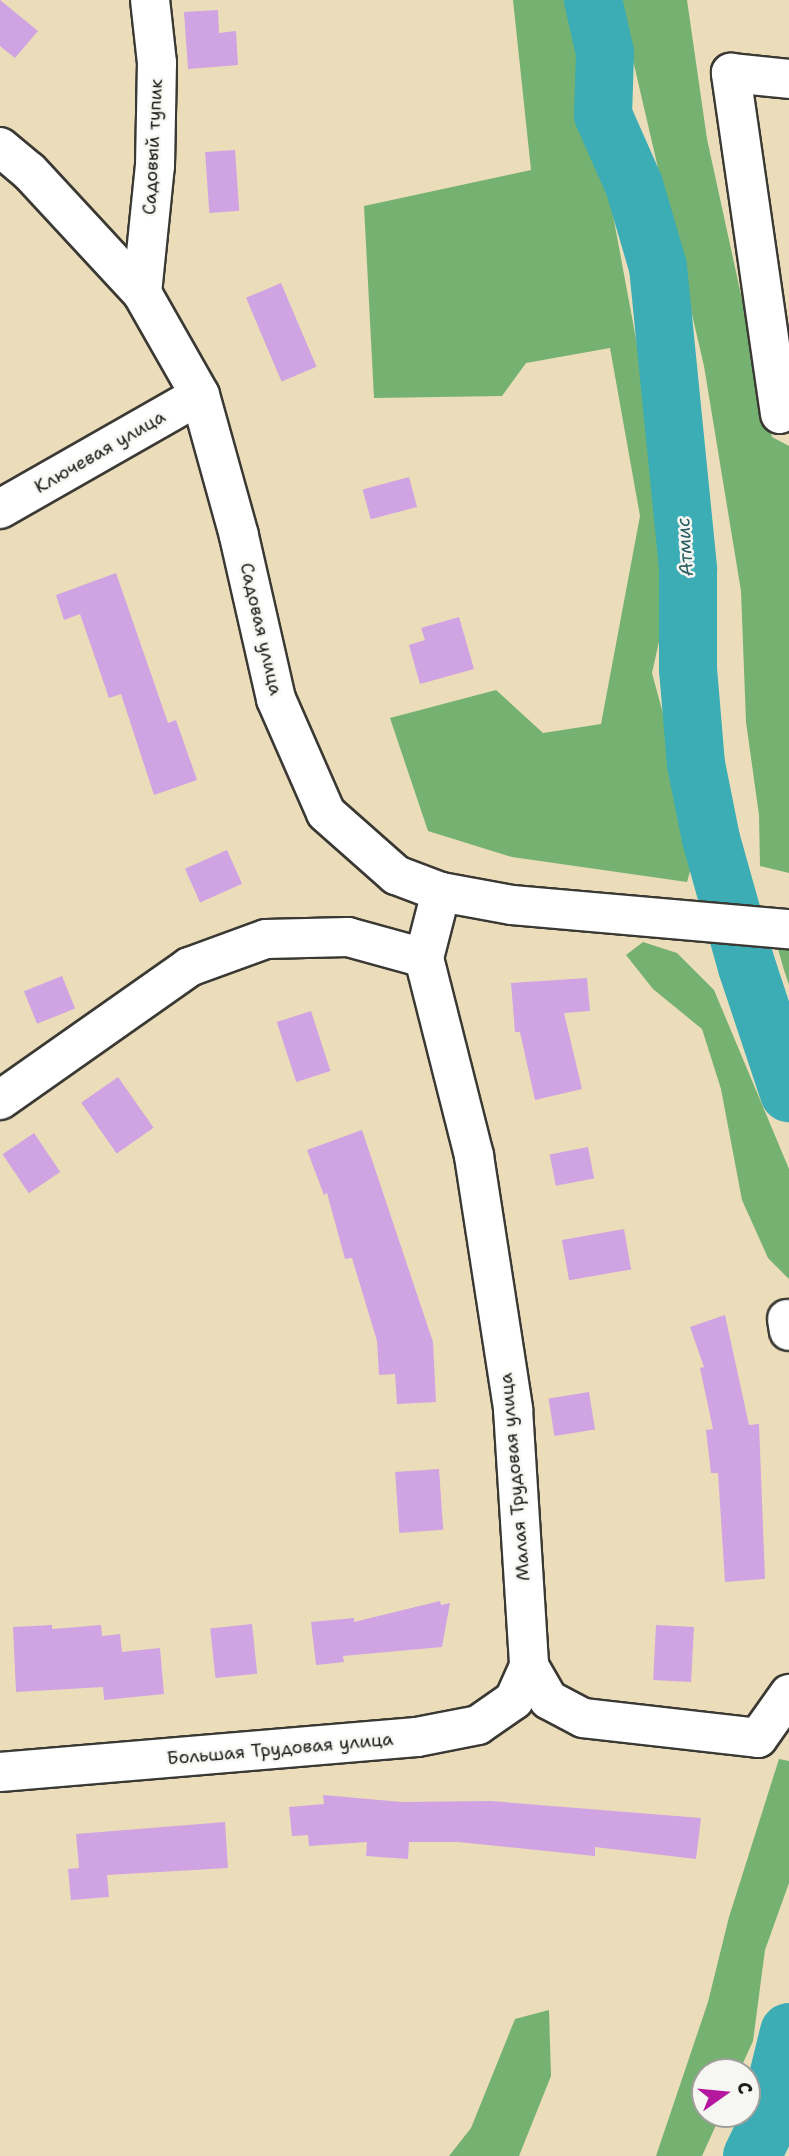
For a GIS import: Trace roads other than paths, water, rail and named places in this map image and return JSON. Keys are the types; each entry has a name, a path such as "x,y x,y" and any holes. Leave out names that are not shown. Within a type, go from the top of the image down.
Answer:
{"street":[{"name":"Садовый тупик","path":"142,293 155,166 157,63 150,0"},
{"path":"780,414 731,73 789,79"},
{"name":"Садовая улица","path":"0,147 29,171 142,293 200,395 239,536 276,699 326,813 396,875 441,892 512,905 789,929"},
{"name":"Ключевая улица","path":"0,509 200,395"},
{"path":"0,1100 189,967 266,939 348,937 424,958 441,892"},
{"name":"Малая Трудовая улица","path":"424,958 474,1156 511,1395 529,1665 549,1700 583,1718 758,1738 789,1694"},
{"name":"Большая Трудовая улица","path":"0,1772 417,1737 478,1725 514,1700 529,1665"}],"waterway":[{"name":"Атмис","path":"593,0 605,53 603,115 634,185 658,267 688,570 688,669 696,764 711,839 747,967 789,1093"},
{"name":"Атмис","path":"752,2156 765,2129 789,2032"}]}
